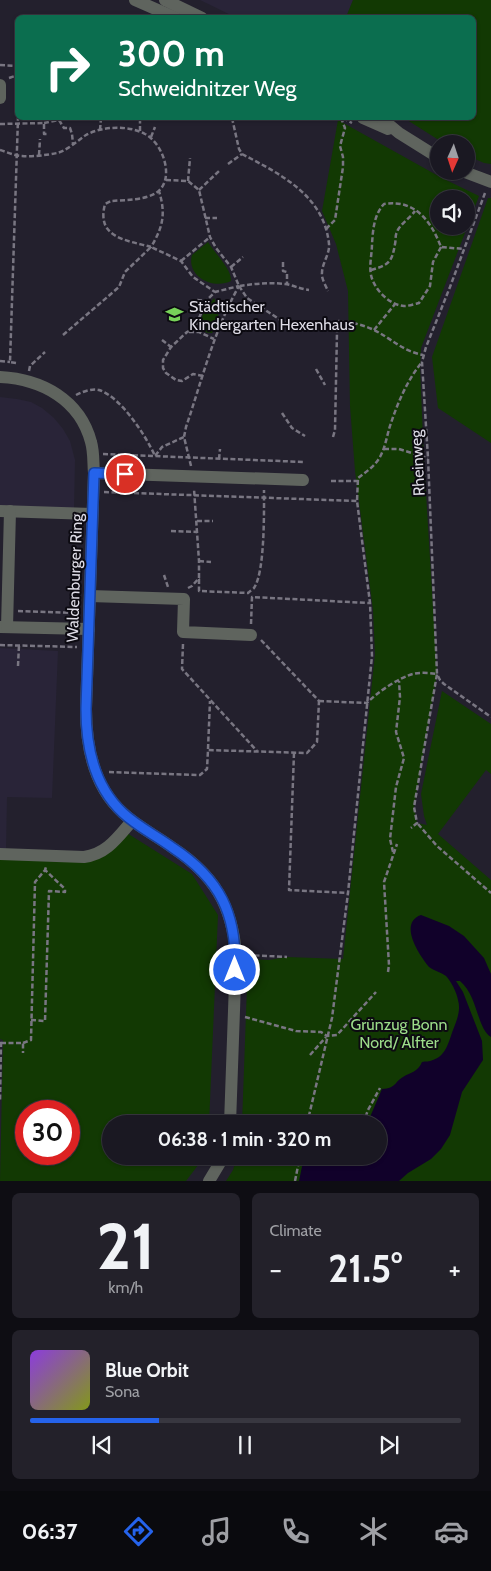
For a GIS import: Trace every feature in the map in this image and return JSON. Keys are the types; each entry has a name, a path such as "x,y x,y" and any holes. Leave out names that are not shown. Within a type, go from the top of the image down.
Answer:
{"street":[{"path":"135,0 169,15"},
{"path":"165,0 196,15"},
{"path":"0,85 0,98"},
{"path":"368,120 399,134 430,153"},
{"path":"383,120 399,134"},
{"path":"475,176 491,182"},
{"name":"Waldenburger Ring","path":"0,378 27,380 53,391 67,402 77,414 86,428 92,444 94,473 86,724 88,740 95,771 103,788 122,813 193,861 205,872 216,888 229,916 235,938 236,954 230,1115"},
{"path":"94,473 303,480"},
{"path":"89,629 3,627 7,610 5,511 92,514"},
{"path":"90,596 184,599 183,632 251,635"},
{"path":"0,854 84,858 94,856 105,850 132,821"},
{"path":"209,1181 219,1165"}],"path":[{"path":"0,65 15,66"},
{"path":"10,362 18,120"},
{"path":"0,124 18,125 55,120"},
{"path":"60,120 64,128 70,128 73,144"},
{"path":"100,130 101,120"},
{"path":"140,120 140,132"},
{"path":"233,120 242,154 272,169 290,181 307,196 318,213 326,229 329,246 321,274 328,291"},
{"path":"326,229 335,220 343,167 340,146 345,128 342,120"},
{"path":"44,123 44,134 48,134"},
{"path":"151,138 155,126"},
{"path":"0,150 24,157 58,153 87,135 100,130 122,128 140,132 151,138 166,162 166,180 159,191 152,195 112,201 106,204 104,210 106,228 115,236 151,246 181,261 194,277 215,292"},
{"path":"39,155 40,139"},
{"path":"228,164 242,154"},
{"path":"188,181 190,158"},
{"path":"199,190 219,171"},
{"path":"166,180 188,181 199,190 210,237 231,267 239,286 247,298 282,321 297,324 307,330"},
{"path":"63,335 119,287 125,272 151,246 160,232 163,215 159,191"},
{"name":"Rheinweg","path":"417,823 414,807 437,674 422,362 423,355 485,193"},
{"path":"395,202 415,211 428,221 441,247 433,262 430,286 419,303 404,306 395,304 378,290 371,277 371,270 375,221 378,210 384,204 395,202"},
{"path":"371,270 382,267 393,257 396,233 399,227 415,211"},
{"path":"205,218 218,218"},
{"path":"181,261 210,237"},
{"path":"441,247 464,249"},
{"path":"231,267 243,257"},
{"path":"283,262 283,271 287,272 286,284"},
{"path":"203,376 193,374 188,379 176,380 166,373 163,368 163,360 171,347 187,332 195,328 206,301 215,292 257,283 286,284 308,290"},
{"path":"239,286 214,339 184,437 193,476 197,521 199,591 248,593 254,588"},
{"path":"196,300 206,301"},
{"path":"374,330 395,304"},
{"path":"338,321 358,323 374,330 410,353 423,355"},
{"path":"187,332 199,332 214,339"},
{"path":"333,437 335,430 337,332"},
{"path":"162,340 171,347"},
{"path":"27,380 30,366 45,352"},
{"path":"0,361 16,364"},
{"path":"309,1115 332,1018 348,893 372,656 370,603 358,500 358,478 377,461 384,449 391,423 412,374 422,362"},
{"path":"316,369 325,385"},
{"path":"67,402 74,396 98,389 109,395 132,416 155,456"},
{"path":"282,413 292,428 305,436"},
{"path":"155,456 162,447 184,437"},
{"path":"219,459 220,449"},
{"path":"384,449 399,449 428,458"},
{"path":"92,454 304,462"},
{"path":"264,479 261,560 260,571 254,588 251,635 256,635 319,701 368,703"},
{"path":"331,481 359,482"},
{"path":"92,492 358,500"},
{"path":"197,521 213,521"},
{"path":"171,531 197,532"},
{"path":"199,561 211,562"},
{"path":"164,575 167,586 172,589"},
{"path":"187,589 199,578"},
{"path":"254,597 370,603"},
{"path":"7,610 89,613"},
{"path":"247,613 252,614"},
{"path":"183,632 182,669 257,751"},
{"path":"0,645 88,648"},
{"path":"18,666 19,645"},
{"path":"368,703 374,696 414,674 437,674 444,684 491,717"},
{"path":"393,852 390,838 396,787 404,758 396,732 400,696 399,681"},
{"path":"95,771 200,774 207,769 210,701"},
{"path":"208,750 307,753 317,742 319,701"},
{"path":"294,753 289,890 348,893"},
{"path":"411,828 417,823 437,846 491,893"},
{"path":"388,972 384,882 397,844"},
{"path":"0,1102 1,1043 23,1043 31,1040 35,882 45,870 46,856"},
{"path":"31,1020 45,1021 49,891 65,892 45,870"},
{"path":"236,954 287,957"},
{"path":"234,1015 296,1032 321,1032 327,1036 337,1035 376,992"},
{"path":"310,1055 327,1036"},
{"path":"22,1053 23,1043"},
{"path":"366,1115 380,1088"},
{"path":"294,1181 298,1165"}],"shaded area":[{"path":"200,0 353,0 347,15 231,15"},
{"path":"0,397 31,402 54,418 63,429 70,441 75,460 74,509 0,507"},
{"path":"0,648 58,651 52,798 7,797 6,851 0,851"},
{"path":"421,915 449,926 464,936 484,958 491,974 491,1037 483,1027 466,987 460,981 456,981 463,992 482,1041 483,1060 462,1092 450,1135 441,1149 431,1159 399,1181 299,1181 302,1165 387,1165 387,1115 371,1115 382,1089 393,1086 400,1079 416,1070 422,1062 437,1058 446,1048 457,1019 459,1004 448,978 429,967 420,955 411,932 411,925 414,919"}],"green space":[{"path":"353,0 491,0 491,164 475,159 475,135 431,135 407,120 476,120 476,15 347,15"},
{"name":"Grünzug Bonn Nord/ Alfter","path":"338,120 430,171 430,180 446,180 467,190 430,190 430,235 464,235 421,348 420,369 424,460 437,674 414,807 417,823 427,825 421,794 442,691 491,724 491,774 486,770 438,834 491,880 491,1181 226,1181 234,1165 387,1165 387,1115 242,1115 248,959 269,960 287,957 343,959 375,654 373,610 355,471 350,406 348,291 336,244 322,211"},
{"name":"Grünzug Bonn Nord/ Alfter","path":"475,194 479,196 475,206"},
{"path":"488,198 491,198 491,443 438,408 432,357"},
{"path":"208,242 229,272 231,281 216,284 209,282 197,275 193,269 191,263 192,255"},
{"path":"214,298 218,311 218,320 215,329 212,333 209,333 202,329 200,321"},
{"path":"119,828 192,874 218,915 209,1115 102,1115 102,1165 198,1165 186,1181 0,1181 3,1040 0,1039 0,851 81,853 103,847"}],"place":[{"name":"Städtischer Kindergarten Hexenhaus","path":"175,315"}],"route":[{"path":"125,474 94,473 86,709 86,724 91,758 103,788 122,813 193,861 205,872 216,888 227,910 235,938 235,970"}]}
